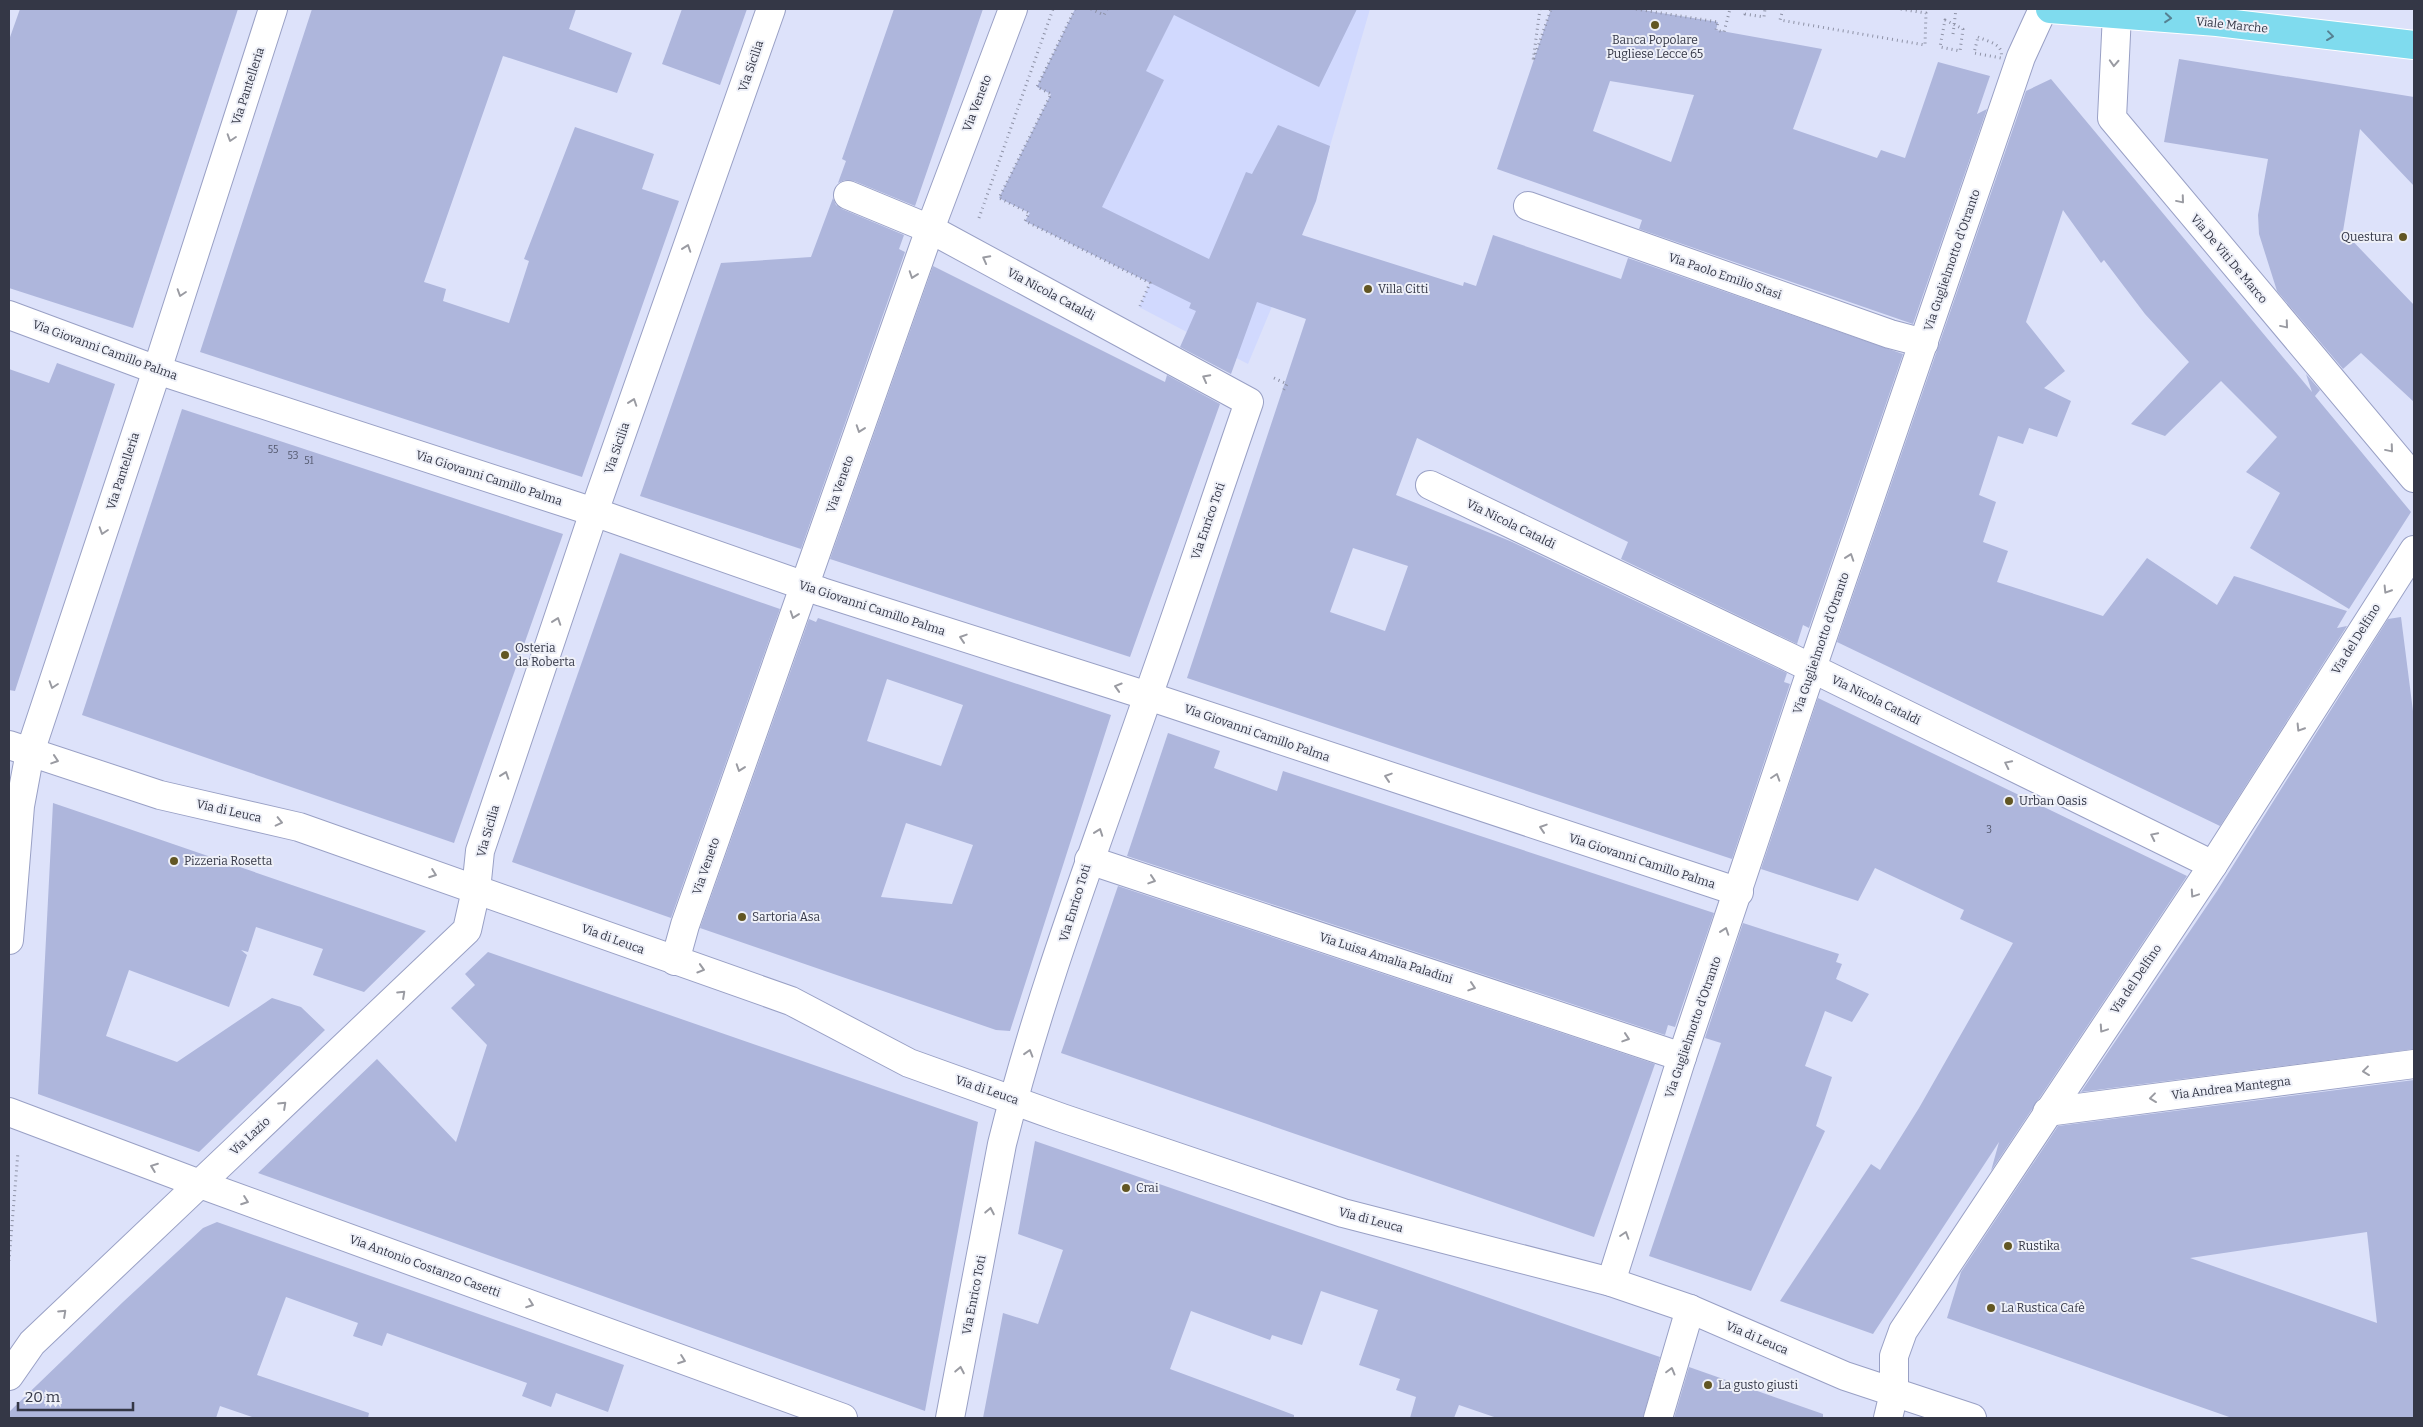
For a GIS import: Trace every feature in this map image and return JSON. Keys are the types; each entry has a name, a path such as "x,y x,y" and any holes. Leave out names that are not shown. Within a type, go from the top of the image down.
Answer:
{"main road":[{"name":"Viale Marche","path":"2050,9 2217,22 2414,45"}],"street":[{"name":"Via Pantelleria","path":"9,940 20,806 19,748 157,370 272,9"},
{"name":"Via Sicilia","path":"476,890 480,851 594,512 771,9"},
{"name":"Via Veneto","path":"675,961 685,925 930,229 1013,9"},
{"name":"Via Guglielmotto d'Otranto","path":"1611,1282 1682,1057 1739,892 1812,668 2021,57 2043,9"},
{"name":"Via De Viti De Marco","path":"2117,14 2112,118 2414,478"},
{"name":"Via Nicola Cataldi","path":"848,196 930,229 1249,402"},
{"name":"Via Paolo Emilio Stasi","path":"1528,206 1890,334 1924,343"},
{"name":"Via Giovanni Camillo Palma","path":"9,315 157,370 594,512 804,586 1148,696 1739,892"},
{"name":"Via Enrico Toti","path":"950,1418 1002,1144 1014,1099 1089,860 1148,696 1249,402"},
{"name":"Via Nicola Cataldi","path":"1430,485 1812,668 2213,865"},
{"name":"Via del Delfino","path":"1891,1405 1894,1356 1903,1331 2213,865 2412,559"},
{"name":"Via di Leuca","path":"19,748 160,795 299,827 791,1001 909,1063 1014,1099 1062,1118 1342,1213 1611,1282 1690,1309 1845,1376 1891,1405 1972,1418"},
{"name":"Via Luisa Amalia Paladini","path":"1089,860 1682,1057"},
{"name":"Via Lazio","path":"9,1376 20,1340 200,1184 467,930 476,890"},
{"name":"Via Andrea Mantegna","path":"2047,1112 2414,1064"},
{"name":"Via Antonio Costanzo Casetti","path":"9,1112 200,1184 843,1418"},
{"path":"1658,1418 1690,1309"}],"path":[{"path":"979,219 1053,9"},
{"path":"1075,9 1037,87 1051,94 999,198 1030,213 1025,221 1150,283 1139,307 1147,312"},
{"path":"1091,9 1104,15 1107,9"},
{"path":"1540,9 1533,61 1551,9"},
{"path":"1636,9 1718,22 1716,30 1724,32 1730,9"},
{"path":"1746,9 1745,14 1764,17 1765,9"},
{"path":"1782,9 1780,20 1925,45 1926,13 1900,9"},
{"path":"1952,34 1956,9"},
{"path":"1945,20 1954,24 1963,29 1960,51 1940,47 1945,20"},
{"path":"1271,376 1287,384 1283,393 1278,391"},
{"path":"9,1261 19,1142"}],"shaded area":[{"path":"1075,9 1091,9 1104,15 1107,9 1370,9 1316,201 1248,364 1139,307 1150,283 1025,221 1029,213 999,198 1051,94 1037,87"}],"building":[{"path":"20,9 238,9 133,328 9,288 9,40"},
{"path":"312,9 576,9 569,29 632,53 617,93 503,56 424,282 446,289 443,301 509,323 529,261 524,259 575,127 654,154 642,189 679,201 582,477 200,352"},
{"path":"682,9 747,9 720,85 662,64"},
{"path":"894,9 983,9 915,206 854,181 845,180 838,183 846,161 842,159"},
{"path":"1075,9 1357,9 1319,87 1174,15 1146,71 1164,80 1102,207 1209,259 1246,172 1252,174 1278,125 1330,146 1316,201 1302,235 1463,286 1464,282 1476,286 1493,235 1621,279 1628,258 1903,354 1809,628 1803,625 1797,644 1621,559 1628,542 1417,438 1396,495 1510,541 1787,673 1784,682 1790,684 1732,859 1187,678 1306,319 1257,302 1231,374 1180,347 1196,311 1189,308 1191,303 1025,221 1030,213 999,198 1051,94 1037,87","holes":["1353,548 1408,566 1385,631 1330,612"]},
{"path":"1551,9 1636,9 1718,22 1716,30 1822,49 1793,129 1877,158 1881,150 1905,158 1938,62 1990,76 1977,114 1987,109 1913,324 1639,229 1642,220 1497,169","holes":["1610,81 1694,95 1671,162 1593,131"]},
{"path":"2179,59 2414,97 2414,186 2360,129 2343,231 2414,305 2414,402 2361,353 2343,369 2277,291 2259,234 2258,215 2268,159 2164,142"},
{"path":"2051,79 2312,392 2306,374 2320,390 2315,396 2411,512 2349,609 2250,548 2280,493 2246,472 2277,437 2221,381 2165,436 2131,424 2189,362 2145,314 2104,260 2101,263 2063,210 2026,322 2065,371 2044,388 2071,401 2057,437 2029,428 2023,444 1998,436 1979,495 1996,502 1983,542 2008,551 1997,582 2103,616 2147,558 2217,605 2234,576 2347,611 2337,628 2347,626 2220,826 1837,642 2026,91"},
{"path":"833,198 836,205 842,209 904,235 899,249 905,252 801,549 640,496 721,263 811,257"},
{"path":"933,266 1165,382 1167,375 1220,404 1130,657 830,559"},
{"path":"57,363 115,384 15,691 9,690 9,369 49,383"},
{"path":"182,409 563,534 454,843 82,715"},
{"path":"620,553 780,609 671,918 512,862"},
{"path":"2401,617 2414,719 2414,1049 2081,1092 2217,891 2388,619"},
{"path":"818,618 1111,715 1010,1031 996,1030 700,928 809,619 816,622","holes":["887,679 963,705 941,766 867,741","906,823 973,845 952,904 881,897"]},
{"path":"1818,698 2187,876 1991,1171 1999,1142 1873,1334 1780,1301 1871,1164 1880,1170 1919,1108 2013,943 1960,919 1964,910 1875,868 1858,901 1761,869"},
{"path":"1168,733 1220,751 1214,768 1277,791 1283,771 1714,913 1675,1027 1668,1025 1665,1035 1127,856"},
{"path":"53,803 426,931 364,992 313,975 323,949 256,927 248,952 241,950 247,955 229,1007 129,970 106,1036 177,1062 272,998 301,1007 325,1030 199,1152 38,1094"},
{"path":"1118,886 1655,1064 1594,1237 1061,1053"},
{"path":"1743,923 1839,954 1836,962 1842,964 1836,979 1869,994 1852,1022 1825,1011 1805,1066 1832,1077 1816,1126 1825,1131 1751,1291 1649,1256 1721,1043 1705,1038"},
{"path":"488,952 978,1122 925,1411 258,1173 377,1059 456,1142 487,1045 451,1008 475,985 465,974"},
{"path":"2414,1080 2414,1418 2232,1418 1947,1318 1961,1272 2058,1126","holes":["2367,1232 2377,1323 2190,1258"]},
{"path":"1035,1141 1660,1357 1643,1418 1497,1418 1459,1405 1454,1418 1410,1418 1416,1397 1396,1390 1400,1379 1359,1365 1378,1310 1321,1291 1302,1345 1272,1335 1270,1340 1191,1311 1170,1369 1294,1415 1294,1418 983,1418 1003,1313 1038,1324 1063,1250 1018,1234"},
{"path":"217,1222 624,1365 608,1412 556,1393 551,1407 522,1396 527,1383 387,1333 382,1346 353,1336 358,1323 286,1297 257,1375 369,1413 368,1418 255,1418 220,1406 216,1418 9,1418 9,1412 123,1302 203,1228"},
{"path":"1689,1367 1823,1414 1823,1418 1674,1418"}],"place":[{"name":"Banca Popolare Pugliese Lecce 65","path":"1655,25"},
{"name":"Questura","path":"2403,237"},
{"name":"Villa Citti","path":"1368,289"},
{"name":"Osteria da Roberta","path":"505,655"},
{"name":"Urban Oasis","path":"2009,801"},
{"name":"Pizzeria Rosetta","path":"174,861"},
{"name":"Sartoria Asa","path":"742,917"},
{"name":"Crai","path":"1126,1188"},
{"name":"Rustika","path":"2008,1246"},
{"name":"La Rustica Cafè","path":"1991,1308"},
{"name":"La gusto giusti","path":"1708,1385"}]}
